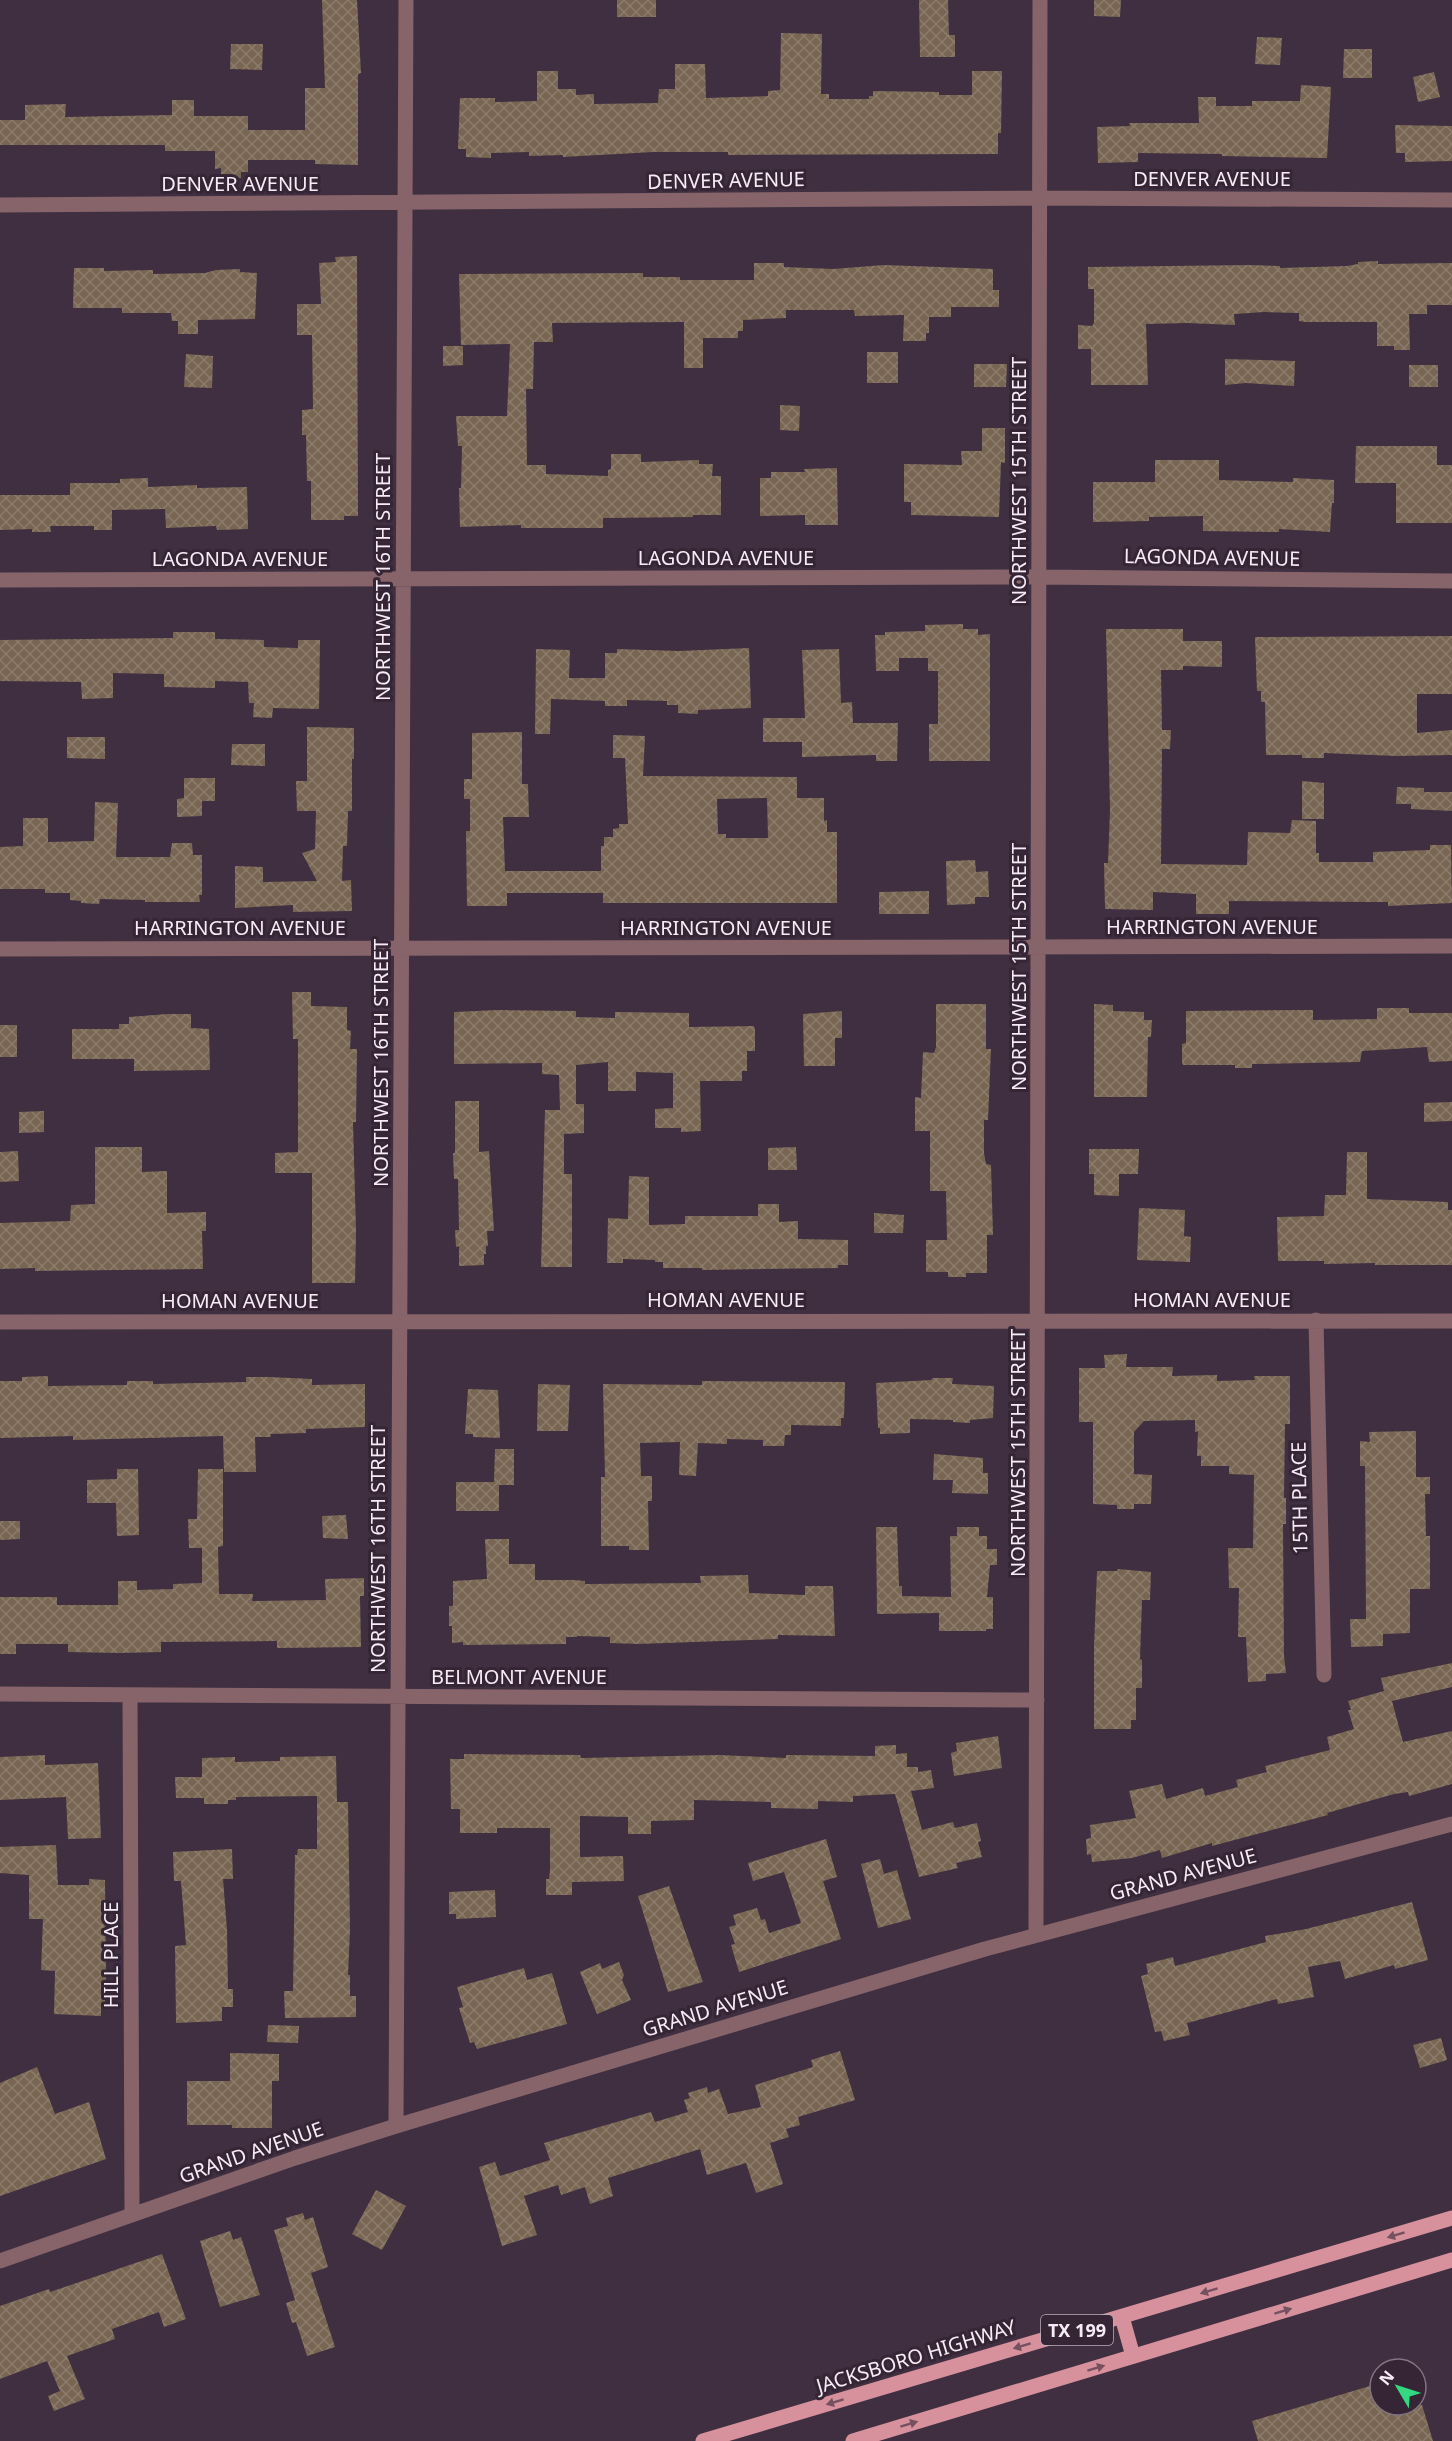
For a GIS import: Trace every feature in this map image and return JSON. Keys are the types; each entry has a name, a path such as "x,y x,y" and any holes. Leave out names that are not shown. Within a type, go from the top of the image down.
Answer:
{"main road":[{"name":"JACKSBORO HIGHWAY","path":"703,2441 1452,2218"},
{"name":"TX 199","path":"853,2441 1452,2260"},
{"path":"1122,2317 1133,2356"}],"street":[{"name":"NORTHWEST 16TH STREET","path":"396,2126 406,0"},
{"name":"NORTHWEST 15TH STREET","path":"1036,1934 1040,0"},
{"name":"DENVER AVENUE","path":"0,205 1040,198 1452,200"},
{"name":"LAGONDA AVENUE","path":"0,580 1039,577 1452,581"},
{"name":"HARRINGTON AVENUE","path":"0,949 1452,946"},
{"name":"HOMAN AVENUE","path":"0,1322 1038,1319 1452,1321"},
{"name":"15TH PLACE","path":"1316,1320 1324,1675"},
{"name":"BELMONT AVENUE","path":"0,1694 1037,1700"},
{"name":"HILL PLACE","path":"130,1695 132,2215"},
{"name":"GRAND AVENUE","path":"0,2261 295,2158 396,2126 1036,1934 1452,1824"}],"building":[{"path":"322,0 357,0 361,73 358,74 358,165 315,164 315,160 248,160 248,172 241,172 241,178 221,177 221,168 215,169 215,151 165,151 165,145 0,145 0,120 25,120 25,105 66,104 65,117 172,115 172,100 194,100 194,116 248,116 248,130 305,130 305,88 325,88"},
{"path":"617,0 656,0 656,17 617,17"},
{"path":"919,0 948,0 949,35 955,35 955,57 920,57"},
{"path":"1094,0 1121,0 1120,17 1094,16"},
{"path":"781,33 822,34 821,94 829,94 829,99 869,99 869,96 873,96 873,91 972,95 972,71 1002,71 1001,133 998,133 998,154 728,155 728,152 653,152 563,157 563,155 529,156 529,152 491,153 491,158 466,157 466,149 458,149 460,98 495,98 495,102 537,101 537,71 558,71 558,89 576,89 576,95 594,94 594,104 658,103 659,89 675,89 675,64 705,64 706,98 768,96 768,91 780,90"},
{"path":"1257,37 1282,38 1280,65 1255,64"},
{"path":"231,44 263,44 262,70 230,69"},
{"path":"1344,49 1372,49 1372,78 1343,78"},
{"path":"1434,72 1440,97 1418,102 1413,77"},
{"path":"1301,85 1331,87 1327,158 1138,153 1138,162 1098,163 1097,127 1130,126 1129,123 1199,123 1198,97 1216,97 1216,106 1252,106 1252,101 1300,101"},
{"path":"1395,125 1452,126 1452,161 1405,162 1405,153 1396,153"},
{"path":"357,256 358,516 344,516 344,520 311,520 311,481 307,481 306,435 302,435 302,410 313,409 312,335 297,335 297,304 321,304 319,263 336,262 335,257"},
{"path":"1378,261 1378,264 1452,263 1452,305 1427,305 1427,314 1409,314 1410,350 1394,350 1394,346 1377,346 1377,322 1306,322 1299,321 1299,313 1234,314 1235,325 1146,324 1148,385 1091,385 1091,349 1078,349 1078,325 1092,326 1094,323 1094,289 1088,289 1088,267 1250,265 1280,266 1280,268 1347,266 1358,264 1358,262"},
{"path":"754,263 784,263 784,267 833,269 884,265 993,269 993,290 999,290 999,307 951,307 951,317 929,317 929,333 926,333 926,341 903,341 904,315 855,316 854,310 786,310 786,318 743,320 743,331 738,331 738,338 703,338 703,368 684,368 684,322 552,323 553,342 534,342 533,389 526,389 527,465 546,465 546,474 608,476 608,470 611,469 611,454 641,454 641,462 699,460 699,464 713,464 712,476 721,476 721,515 603,518 603,528 521,528 521,525 460,527 459,488 461,488 462,446 458,446 456,416 507,416 510,344 461,345 459,274 643,273 643,277 680,277 680,280 754,280"},
{"path":"74,268 104,268 104,271 153,270 153,274 205,273 240,269 240,272 257,273 255,319 198,320 198,334 178,334 178,321 172,321 171,313 122,313 122,308 73,308"},
{"path":"443,346 463,346 463,365 443,366"},
{"path":"867,352 898,352 898,383 867,383"},
{"path":"186,354 213,356 212,388 184,387"},
{"path":"1225,359 1295,361 1294,386 1246,383 1225,385"},
{"path":"974,364 1007,364 1006,387 974,387"},
{"path":"1409,365 1438,365 1438,387 1409,387"},
{"path":"780,405 800,406 799,431 780,430"},
{"path":"982,428 1005,428 1005,463 1001,462 999,517 911,515 911,502 904,502 904,464 962,465 961,451 982,451"},
{"path":"1356,446 1437,446 1437,465 1452,465 1452,523 1396,523 1396,483 1355,483"},
{"path":"1155,460 1219,460 1219,480 1293,482 1293,478 1334,480 1330,532 1279,529 1279,532 1203,531 1203,516 1149,517 1149,521 1093,522 1093,482 1155,482"},
{"path":"837,468 838,525 805,525 805,515 760,516 760,478 771,478 771,472 805,472 804,469"},
{"path":"148,478 148,487 197,485 197,488 247,487 248,529 217,530 216,526 166,528 165,509 112,510 112,530 94,530 94,526 50,526 51,532 32,532 32,529 0,530 0,495 70,495 70,483 120,483 120,479"},
{"path":"963,624 963,629 978,629 978,635 990,634 990,761 929,761 929,724 938,724 938,671 928,671 928,658 899,658 899,671 876,671 875,635 885,635 885,632 925,631 925,625"},
{"path":"1106,629 1183,629 1183,641 1222,641 1222,667 1183,666 1183,670 1161,670 1162,730 1171,730 1170,749 1162,749 1161,864 1247,865 1248,832 1290,833 1292,820 1316,821 1316,853 1319,853 1319,862 1373,862 1373,852 1430,850 1430,845 1451,845 1452,903 1388,906 1388,902 1229,901 1229,914 1196,914 1196,894 1153,892 1153,910 1105,909 1104,863 1108,863 1110,810"},
{"path":"173,632 215,632 215,639 264,640 264,647 298,648 298,640 320,640 319,709 273,708 272,718 253,717 254,703 249,703 248,682 215,681 215,688 164,687 164,674 113,673 113,698 82,699 81,682 0,681 0,640 173,638"},
{"path":"1452,636 1452,694 1417,694 1417,733 1452,730 1452,755 1396,756 1324,753 1324,758 1302,758 1302,755 1266,755 1265,702 1261,702 1261,691 1257,691 1255,637"},
{"path":"749,648 751,708 698,710 698,714 678,713 678,705 667,705 667,701 627,700 627,706 605,706 605,701 551,699 550,734 535,734 536,649 570,650 569,678 605,678 605,653 617,653 617,649 679,651"},
{"path":"839,649 841,703 852,702 853,723 898,723 897,761 876,761 876,755 802,757 802,742 763,742 763,718 805,718 802,650"},
{"path":"307,727 354,728 352,811 348,811 347,846 343,846 342,881 351,880 352,911 293,912 293,905 235,908 235,866 263,867 263,882 317,881 302,853 315,849 316,811 297,811 296,781 307,781"},
{"path":"522,732 522,784 528,784 529,817 503,817 505,871 601,871 601,846 604,846 604,837 613,837 613,829 619,828 619,824 628,824 625,758 613,758 613,735 645,736 643,776 797,777 797,798 824,798 824,821 827,820 827,832 837,832 837,903 603,903 603,893 507,893 507,906 467,906 466,831 470,831 470,799 464,799 464,779 472,779 472,733","holes":["767,798 768,838 726,838 726,834 718,834 717,799"]},
{"path":"67,737 105,737 105,759 67,758"},
{"path":"232,744 265,744 265,766 231,765"},
{"path":"184,778 215,778 215,801 202,801 202,816 177,817 177,799 184,798"},
{"path":"1302,781 1324,783 1324,819 1302,819"},
{"path":"1397,787 1424,788 1424,792 1452,792 1452,811 1411,809 1411,804 1396,804"},
{"path":"95,802 118,803 116,857 170,857 172,843 192,843 193,855 202,855 200,902 100,899 99,904 81,903 81,901 70,900 70,893 45,893 45,889 0,889 0,847 23,846 23,818 48,818 48,842 94,841"},
{"path":"975,860 976,872 988,871 989,897 975,897 975,904 947,905 946,861"},
{"path":"929,891 929,914 879,914 879,892"},
{"path":"292,992 311,992 311,1006 347,1007 347,1030 351,1031 350,1049 357,1049 356,1122 353,1122 355,1283 312,1283 312,1173 275,1173 275,1153 298,1152 298,1039 293,1039"},
{"path":"936,1004 986,1004 986,1049 991,1049 988,1120 984,1120 984,1153 986,1164 991,1165 993,1235 987,1235 987,1273 966,1273 966,1277 948,1277 948,1272 926,1272 926,1240 947,1240 946,1191 930,1191 930,1131 915,1131 915,1097 921,1098 923,1052 934,1053 936,1047"},
{"path":"1094,1004 1113,1005 1113,1011 1144,1012 1144,1020 1152,1020 1151,1037 1148,1037 1147,1097 1094,1097"},
{"path":"1377,1008 1409,1008 1409,1013 1452,1013 1452,1061 1429,1062 1427,1047 1362,1051 1360,1062 1252,1064 1252,1068 1235,1068 1235,1065 1183,1065 1182,1062 1182,1044 1186,1043 1186,1011 1313,1010 1313,1020 1377,1019"},
{"path":"576,1011 576,1017 615,1018 615,1012 689,1013 689,1027 754,1026 755,1051 747,1051 747,1071 742,1071 742,1081 700,1081 701,1131 681,1132 681,1128 655,1128 655,1109 673,1108 673,1073 636,1072 636,1091 608,1091 608,1062 576,1065 576,1104 584,1104 584,1133 564,1134 564,1174 572,1174 572,1267 541,1267 545,1110 560,1110 559,1075 542,1074 542,1063 454,1064 454,1012"},
{"path":"842,1011 842,1038 835,1038 835,1066 804,1066 803,1014"},
{"path":"191,1014 191,1028 209,1029 210,1070 134,1071 134,1059 72,1059 72,1029 119,1029 119,1024 129,1024 129,1017"},
{"path":"0,1025 17,1025 17,1057 0,1057"},
{"path":"455,1101 479,1101 479,1152 489,1151 494,1231 487,1231 488,1246 484,1254 484,1265 459,1266 459,1246 456,1247 455,1230 459,1230 458,1179 454,1179 453,1153 455,1153"},
{"path":"1452,1102 1452,1121 1424,1122 1424,1103"},
{"path":"44,1111 44,1132 19,1133 19,1112"},
{"path":"95,1147 142,1147 142,1172 167,1171 167,1213 206,1212 206,1231 202,1231 203,1269 35,1271 35,1268 0,1269 0,1223 70,1221 71,1205 95,1204"},
{"path":"796,1147 797,1170 768,1170 768,1148"},
{"path":"1089,1149 1139,1149 1138,1174 1119,1174 1119,1196 1094,1195 1094,1174 1089,1174"},
{"path":"18,1151 19,1181 0,1182 0,1152"},
{"path":"1347,1152 1367,1152 1367,1199 1448,1202 1448,1210 1452,1210 1452,1265 1324,1264 1324,1261 1278,1261 1277,1217 1324,1216 1325,1195 1346,1195"},
{"path":"629,1176 649,1177 649,1225 685,1224 685,1216 758,1216 758,1204 779,1204 779,1222 798,1221 798,1239 848,1240 848,1265 838,1265 838,1268 702,1270 702,1268 663,1268 663,1262 655,1262 655,1260 623,1259 623,1263 607,1263 608,1218 628,1219"},
{"path":"1139,1208 1185,1210 1184,1236 1191,1237 1190,1262 1137,1260"},
{"path":"874,1213 904,1215 903,1233 874,1233"},
{"path":"1127,1354 1126,1367 1173,1367 1172,1376 1217,1375 1217,1381 1255,1380 1254,1376 1290,1376 1290,1424 1285,1424 1286,1524 1283,1524 1286,1673 1266,1674 1266,1681 1248,1682 1246,1637 1238,1637 1239,1588 1229,1588 1228,1548 1253,1548 1254,1475 1229,1474 1229,1466 1201,1466 1201,1456 1197,1456 1198,1431 1195,1432 1195,1420 1144,1421 1134,1432 1134,1474 1152,1475 1151,1504 1134,1504 1134,1509 1117,1509 1117,1505 1093,1504 1093,1422 1079,1422 1079,1368 1105,1368 1104,1355"},
{"path":"48,1376 48,1386 127,1385 127,1381 153,1381 153,1384 246,1382 246,1377 312,1379 312,1385 365,1384 365,1427 306,1429 306,1433 270,1434 271,1437 255,1437 256,1472 224,1472 223,1436 73,1440 73,1436 0,1438 0,1381 22,1381 22,1377"},
{"path":"933,1378 953,1378 952,1384 994,1386 993,1418 970,1420 970,1423 953,1422 953,1420 910,1419 910,1433 880,1434 876,1383 931,1380"},
{"path":"702,1381 845,1382 844,1418 841,1418 841,1426 791,1425 791,1435 785,1435 784,1446 763,1446 763,1440 727,1439 727,1444 698,1443 696,1476 679,1475 680,1442 640,1443 641,1476 652,1476 652,1501 648,1501 649,1550 629,1550 629,1546 601,1546 601,1477 605,1477 603,1384 702,1385"},
{"path":"538,1384 570,1385 568,1431 537,1431"},
{"path":"468,1389 498,1390 500,1438 473,1437 473,1434 465,1434"},
{"path":"1416,1431 1416,1477 1430,1477 1430,1494 1425,1494 1426,1536 1430,1536 1430,1589 1410,1589 1410,1633 1383,1634 1383,1646 1351,1647 1350,1619 1366,1619 1365,1466 1360,1466 1360,1441 1370,1442 1369,1432"},
{"path":"495,1449 514,1449 514,1485 499,1485 499,1511 456,1511 456,1482 494,1482"},
{"path":"934,1454 983,1458 983,1473 988,1473 988,1494 952,1493 953,1480 933,1480"},
{"path":"117,1469 138,1469 139,1535 117,1536 116,1503 87,1503 87,1480 117,1479"},
{"path":"198,1469 223,1469 223,1546 218,1547 219,1594 253,1594 252,1601 326,1600 325,1579 364,1578 364,1596 360,1596 361,1647 277,1648 277,1641 161,1642 161,1652 120,1653 68,1652 68,1644 16,1644 16,1654 0,1654 0,1597 57,1597 57,1605 118,1605 118,1581 137,1581 137,1590 173,1589 173,1584 202,1583 202,1548 189,1548 188,1519 197,1519"},
{"path":"346,1515 348,1539 323,1538 322,1516"},
{"path":"0,1521 20,1521 20,1539 0,1540"},
{"path":"876,1527 897,1527 899,1586 902,1586 902,1596 951,1597 950,1536 957,1536 957,1527 979,1527 979,1536 987,1536 987,1549 997,1549 997,1565 990,1565 987,1597 993,1597 993,1629 939,1631 939,1613 877,1614"},
{"path":"485,1539 509,1539 509,1564 535,1564 535,1580 575,1580 585,1581 585,1584 701,1583 700,1576 748,1575 749,1593 805,1595 805,1586 833,1586 835,1636 778,1635 778,1639 638,1644 610,1643 610,1637 577,1636 566,1637 566,1644 463,1645 463,1642 452,1643 449,1606 453,1606 453,1581 487,1579"},
{"path":"1118,1569 1151,1572 1150,1600 1142,1600 1140,1659 1142,1660 1142,1688 1136,1688 1136,1720 1131,1720 1131,1729 1094,1729 1097,1571 1117,1571"},
{"path":"1452,1663 1452,1687 1392,1701 1403,1742 1452,1731 1452,1784 1409,1796 1408,1792 1394,1794 1327,1813 1328,1815 1212,1846 1212,1843 1162,1858 1160,1850 1132,1858 1092,1862 1091,1854 1087,1855 1086,1839 1091,1838 1090,1825 1136,1818 1129,1791 1162,1784 1166,1799 1203,1788 1205,1796 1238,1787 1236,1780 1267,1772 1265,1766 1330,1750 1327,1737 1354,1729 1348,1710 1351,1710 1348,1701 1384,1691 1381,1678"},
{"path":"998,1736 1002,1768 954,1776 951,1753 957,1751 956,1743"},
{"path":"896,1745 896,1754 907,1753 907,1767 918,1767 918,1772 931,1770 934,1788 911,1791 922,1830 953,1822 955,1828 977,1823 982,1857 956,1863 958,1868 919,1877 895,1794 853,1796 853,1802 818,1801 818,1809 771,1808 771,1802 694,1800 694,1820 651,1821 651,1834 628,1834 628,1817 580,1816 580,1857 623,1856 624,1881 572,1882 572,1895 546,1895 546,1879 549,1879 550,1871 550,1828 497,1828 497,1833 460,1833 460,1809 451,1809 450,1759 464,1759 464,1754 580,1755 581,1758 719,1755 786,1758 786,1755 875,1756 875,1746"},
{"path":"45,1755 45,1765 98,1763 101,1838 68,1839 66,1797 0,1800 0,1757"},
{"path":"336,1756 337,1802 348,1802 350,1930 348,1975 350,1975 350,1996 356,1996 356,2017 285,2018 284,1991 293,1991 295,1855 298,1849 317,1849 317,1796 236,1797 236,1800 228,1800 228,1804 204,1804 204,1798 176,1798 175,1777 202,1777 202,1758 235,1757 235,1762 280,1761 280,1757"},
{"path":"826,1839 837,1877 823,1881 841,1939 739,1972 731,1945 735,1944 729,1927 736,1925 733,1915 757,1908 761,1920 765,1919 769,1933 801,1923 784,1872 753,1881 748,1863"},
{"path":"56,1845 58,1885 89,1885 89,1879 105,1880 106,1974 105,2003 101,2003 101,2016 54,2014 55,1971 41,1970 43,1919 29,1919 29,1875 0,1873 0,1847"},
{"path":"232,1849 233,1879 223,1879 228,1989 233,1989 233,2007 222,2007 222,2021 176,2023 175,1946 186,1945 181,1881 174,1881 173,1852"},
{"path":"880,1859 884,1874 897,1870 911,1919 878,1928 861,1864"},
{"path":"669,1886 703,1982 668,1992 638,1896"},
{"path":"495,1890 496,1917 456,1919 456,1914 449,1914 449,1892"},
{"path":"1412,1902 1428,1960 1395,1969 1394,1965 1345,1979 1340,1961 1308,1967 1314,1997 1278,2004 1277,1999 1187,2023 1190,2035 1164,2041 1161,2031 1155,2032 1141,1976 1148,1974 1146,1964 1173,1957 1175,1966 1266,1942 1265,1936 1306,1929"},
{"path":"619,1962 624,1975 622,1980 631,2000 597,2014 580,1972 600,1963 602,1969"},
{"path":"524,1968 527,1980 552,1973 567,2024 477,2049 474,2042 470,2043 459,2008 463,2007 457,1987"},
{"path":"268,2025 299,2026 298,2043 267,2042"},
{"path":"1441,2038 1447,2060 1420,2068 1413,2045"},
{"path":"840,2051 855,2100 798,2117 800,2125 786,2129 789,2137 770,2143 783,2184 756,2193 746,2163 707,2175 700,2149 608,2178 613,2196 590,2204 585,2187 561,2195 558,2185 524,2196 537,2235 502,2246 479,2167 495,2162 500,2176 550,2160 544,2143 651,2112 655,2122 688,2112 684,2100 690,2098 688,2093 707,2087 708,2093 719,2089 728,2114 761,2107 755,2085 813,2067 811,2060"},
{"path":"230,2053 279,2054 279,2081 272,2081 272,2128 187,2125 187,2081 230,2081"},
{"path":"37,2067 55,2114 89,2102 106,2159 0,2196 0,2083"},
{"path":"376,2190 406,2206 382,2250 352,2234"},
{"path":"303,2213 305,2220 313,2217 328,2267 311,2273 335,2347 307,2356 296,2322 292,2323 286,2303 295,2300 274,2230 288,2226 286,2218"},
{"path":"230,2231 233,2240 241,2237 260,2295 220,2307 200,2241"},
{"path":"162,2254 186,2319 164,2327 159,2312 112,2329 115,2339 67,2356 85,2399 54,2411 48,2396 60,2391 47,2361 0,2379 0,2306 49,2289 50,2292"},
{"path":"1368,2387 1368,2417 1426,2417 1433,2441 1258,2441 1252,2421"}]}
